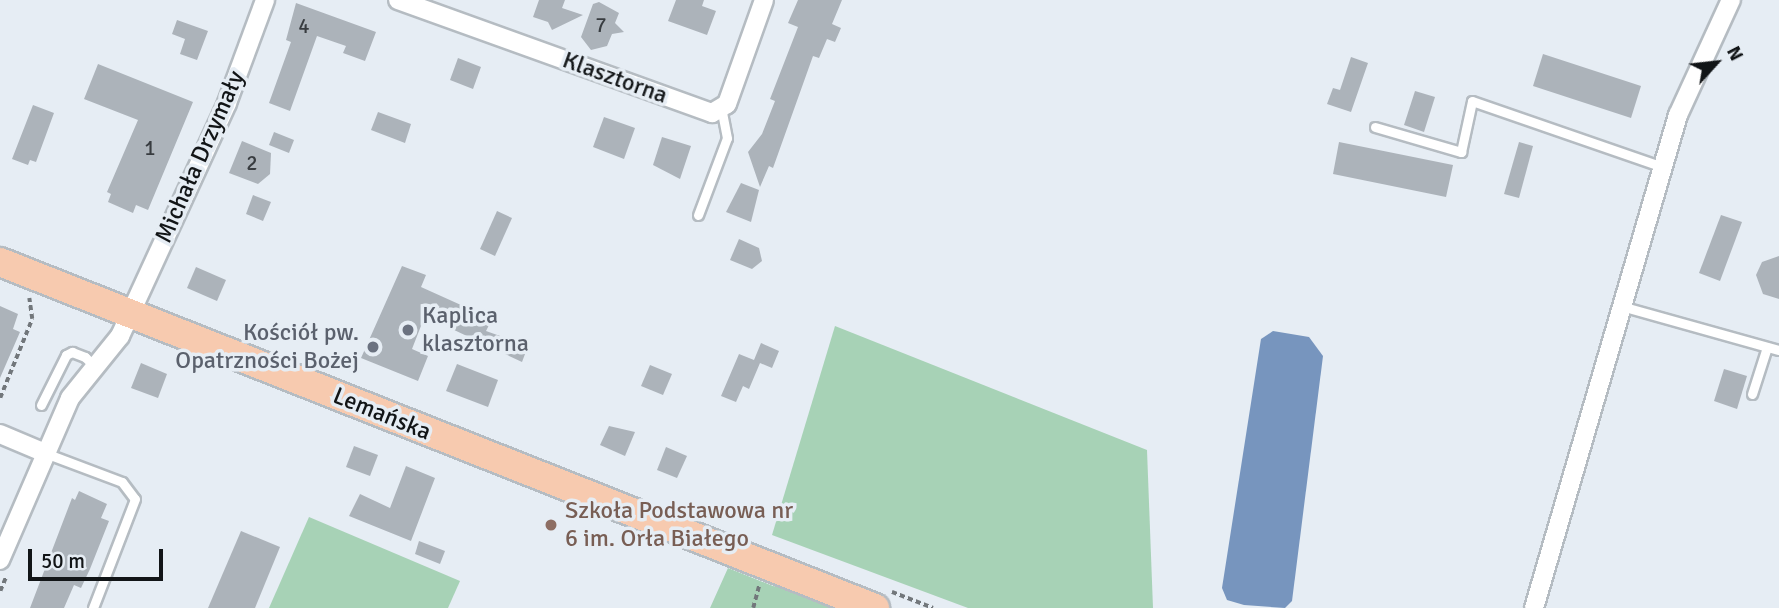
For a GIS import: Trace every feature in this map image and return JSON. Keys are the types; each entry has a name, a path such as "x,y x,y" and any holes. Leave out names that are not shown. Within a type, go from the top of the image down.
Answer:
{"main road":[{"name":"Lemańska","path":"0,262 875,608"}],"street":[{"name":"Michała Drzymały","path":"0,560 69,398 113,348 130,313 228,103 265,0"},
{"name":"Klasztorna","path":"398,0 712,113 720,108"},
{"path":"720,108 727,104 764,0"},
{"path":"1534,608 1678,115 1731,0"},
{"path":"0,434 45,453"}],"lane":[{"path":"1375,127 1461,152 1472,101 1663,167"},
{"path":"698,215 727,138 720,108"},
{"path":"1621,306 1779,350"},
{"path":"1752,394 1767,347"},
{"path":"41,405 66,355 78,355 95,367"},
{"path":"45,453 122,482 135,499 93,608"}],"path":[{"path":"0,398 9,366 32,319 28,292"},
{"path":"18,336 24,339"}],"green space":[{"path":"835,326 1147,450 1153,608 968,608 772,535"},
{"path":"309,517 460,581 448,608 269,608"},
{"path":"728,568 773,586 805,591 846,608 710,608"}],"water":[{"path":"1273,331 1309,337 1323,356 1292,601 1285,608 1244,605 1227,600 1222,588 1261,339"}],"building":[{"path":"539,0 565,0 562,8 583,15 552,30 548,22 533,17"},
{"path":"676,0 704,0 702,6 716,11 707,35 668,21"},
{"path":"798,0 842,0 832,24 841,28 835,42 827,39 819,58 813,56 773,168 769,166 760,187 748,152 762,134 775,101 770,99 798,27 788,23"},
{"path":"599,2 619,13 615,23 624,32 612,34 607,46 591,50 581,37 593,4"},
{"path":"296,3 376,32 365,61 343,53 346,46 317,36 290,111 269,103 291,42 286,40"},
{"path":"177,20 208,31 197,60 180,54 185,39 172,34"},
{"path":"1543,54 1641,86 1631,118 1533,86"},
{"path":"1351,57 1368,63 1351,112 1327,104 1333,88 1340,90"},
{"path":"458,58 481,67 473,89 450,80"},
{"path":"98,64 193,102 148,210 136,205 133,213 108,202 111,194 107,192 138,120 84,99"},
{"path":"1415,91 1435,97 1424,132 1404,125"},
{"path":"33,105 54,113 36,162 30,160 28,165 12,159"},
{"path":"378,112 411,124 405,143 371,130"},
{"path":"604,117 635,128 624,159 593,147"},
{"path":"274,132 294,140 289,153 269,145"},
{"path":"662,137 691,146 680,179 653,165"},
{"path":"242,141 271,153 270,174 258,184 229,173"},
{"path":"1339,142 1453,165 1446,197 1333,174"},
{"path":"1519,142 1533,146 1519,198 1504,194"},
{"path":"741,183 759,190 751,222 726,212"},
{"path":"253,195 271,202 263,221 246,214"},
{"path":"497,211 512,218 495,256 480,249"},
{"path":"1721,215 1742,222 1720,281 1699,273"},
{"path":"739,239 759,248 762,261 752,269 730,260"},
{"path":"1779,256 1779,299 1763,294 1756,275 1762,262"},
{"path":"402,266 426,275 421,287 492,319 486,331 528,346 522,362 452,329 455,323 426,313 412,349 428,356 418,381 361,358"},
{"path":"196,267 226,280 217,301 187,288"},
{"path":"0,306 18,314 13,329 20,332 0,378"},
{"path":"761,343 779,351 772,368 760,363 749,389 743,386 736,402 721,396 739,354 754,360"},
{"path":"141,363 167,374 158,398 131,388"},
{"path":"457,364 498,380 488,407 446,391"},
{"path":"650,365 672,374 663,395 641,386"},
{"path":"1724,369 1747,376 1737,409 1714,401"},
{"path":"609,426 635,432 625,456 600,445"},
{"path":"354,446 378,455 370,476 346,467"},
{"path":"666,447 687,456 677,478 657,470"},
{"path":"406,466 435,478 411,541 349,516 360,494 390,508"},
{"path":"79,491 107,504 101,518 109,521 90,569 81,588 74,585 64,608 30,608 72,498 75,500"},
{"path":"241,531 280,547 255,608 208,608"},
{"path":"419,541 445,551 440,564 415,554"}],"place":[{"name":"Kaplica klasztorna","path":"408,330"},
{"name":"Kościół pw. Opatrzności Bożej","path":"373,347"},
{"name":"Szkoła Podstawowa nr 6 im. Orła Białego","path":"551,525"}]}
